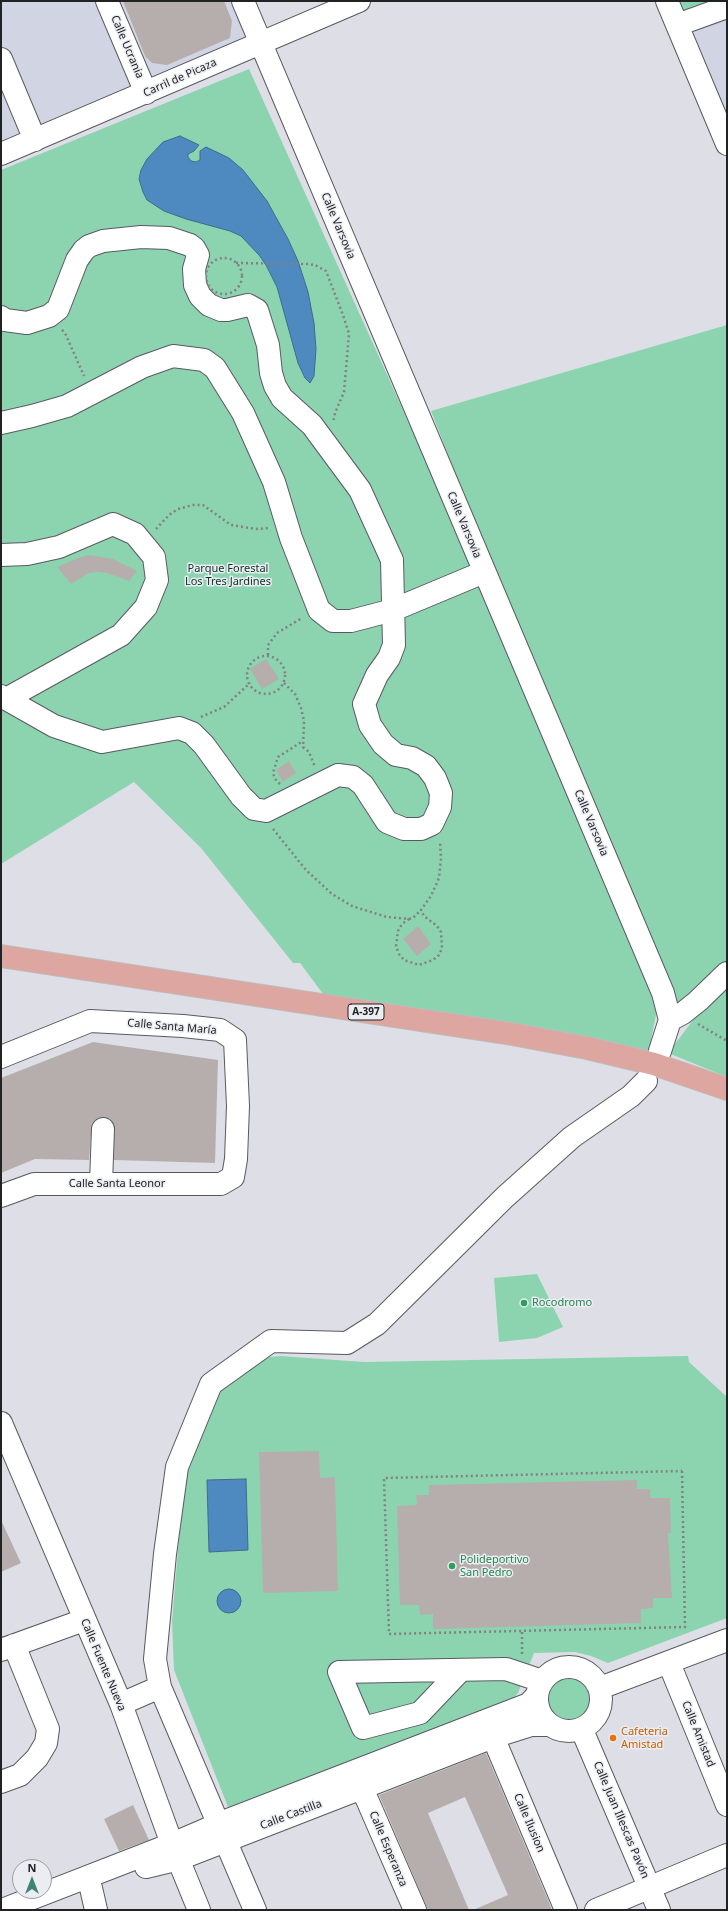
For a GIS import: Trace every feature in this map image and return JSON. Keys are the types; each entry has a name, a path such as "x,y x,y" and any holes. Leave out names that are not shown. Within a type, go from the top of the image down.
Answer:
{"main road":[{"name":"A-397","path":"1,956 512,1034 587,1048 654,1064 727,1089"}],"street":[{"name":"Calle Ucrania","path":"107,1 146,94"},
{"name":"Calle Varsovia","path":"243,1 663,993 677,1017"},
{"name":"Carril de Picaza","path":"1,154 146,94 359,1"},
{"path":"668,1 727,144"},
{"path":"677,24 727,7"},
{"path":"1,59 35,140"},
{"path":"1,317 5,320 27,323 49,316 58,309 77,260 89,246 113,239 154,236 169,238 190,245 198,255 194,280 200,296 209,305 221,310 248,305 258,310 268,345 275,386 282,398 312,425 360,490 392,560 394,645 389,658 377,675 364,704 370,725 383,744 396,755 412,758 426,766 435,778 441,793 440,807 432,824 421,829 404,829 387,822 363,785 353,777 338,775 283,804 263,811 254,809 241,796 204,745 192,733 179,728 102,742 54,726 3,698"},
{"path":"1,423 68,406 142,367 173,356 204,360 215,368 243,413 274,482 288,526 319,610 333,621 351,621 393,610 484,572"},
{"path":"1,555 27,554 59,547 114,524 135,534 154,557 157,580 146,607 121,635 3,698"},
{"path":"660,1050 677,1017 727,973"},
{"name":"Calle Santa María","path":"1,1057 90,1021 183,1026 220,1030 235,1040 238,1106 236,1159 233,1177"},
{"path":"255,1910 160,1687 155,1659 165,1554 177,1467 211,1384 272,1341 347,1342 377,1324 505,1197 572,1137 631,1096 646,1081"},
{"path":"101,1184 103,1130"},
{"name":"Calle Santa Leonor","path":"1,1196 34,1184 221,1184 233,1177"},
{"name":"Calle Fuente Nueva","path":"3,1435 121,1704 176,1852 200,1910"},
{"path":"1,1782 20,1775 37,1758 46,1743 48,1729 8,1648 84,1620"},
{"path":"600,1688 727,1640"},
{"name":"Calle Amistad","path":"669,1663 727,1805"},
{"path":"2,1910 176,1852 529,1704 547,1675 558,1669 568,1667 579,1668 593,1679 600,1688 598,1712 592,1722 582,1730 571,1732 550,1725 543,1719 537,1710 540,1688"},
{"path":"462,1670 420,1713 363,1728 339,1672 506,1669 540,1688"},
{"path":"121,1704 160,1687"},
{"name":"Calle Castilla","path":"222,1833 362,1788 493,1737 531,1725 550,1725"},
{"name":"Calle Juan Illescas Pavón","path":"582,1730 659,1910"},
{"name":"Calle Ilusion","path":"493,1737 566,1910"},
{"name":"Calle Esperanza","path":"362,1788 415,1910"},
{"path":"32,1910 153,1864 176,1852"},
{"path":"596,1910 727,1855"},
{"path":"91,1888 96,1910"}],"path":[{"path":"236,263 240,268 242,275 241,282 237,288 232,292 225,294 218,293 212,289 206,277 207,270 216,260 223,258 236,263 308,264 315,265 326,271 349,334 344,392 335,414 331,430 323,439"},
{"path":"49,316 65,333 90,394"},
{"path":"147,548 157,527 169,515 178,509 194,506 203,506 230,525 242,528 256,529 288,526"},
{"path":"268,655 268,645 276,633 297,621 318,606"},
{"path":"268,655 278,658 286,672 284,683 279,690 273,693 264,694 254,690 247,676 250,663 258,657 268,655"},
{"path":"187,731 198,719 224,707 250,683"},
{"path":"284,683 295,694 301,708 304,721 303,747 308,752 315,766 314,776 310,783 312,788"},
{"path":"284,787 275,778 273,773 275,764 282,754 303,741"},
{"path":"263,811 274,831 298,861 332,894 352,906 387,917 409,919"},
{"path":"421,910 424,916 437,926 443,940 439,955 426,964 419,965 404,960 399,954 396,946 398,930 402,924 413,918 421,910 436,887 441,869 440,841 432,824"},
{"path":"677,1017 727,1041"},
{"path":"682,1471 685,1627 388,1634 384,1478 682,1471"}],"shaded area":[{"path":"1,1 243,1 261,43 1,154"},
{"path":"727,12 727,118 685,27"}],"green space":[{"path":"674,1 723,1 680,16"},
{"name":"Parque Forestal Los Tres Jardines","path":"249,69 576,793 658,1005 648,1054 326,998 300,963 293,963 201,848 134,782 1,864 1,170"},
{"path":"727,325 727,1077 668,1053 697,1015 673,1004 497,580 431,411"},
{"name":"Rocodromo","path":"537,1274 563,1327 537,1338 499,1342 494,1278"},
{"name":"Polideportivo San Pedro","path":"280,1356 364,1362 688,1356 689,1362 727,1397 727,1618 608,1663 591,1656 575,1652 534,1653 518,1693 512,1700 228,1807 174,1670 172,1621 181,1514 188,1467 206,1399 262,1358"},
{"path":"569,1677 582,1681 588,1687 592,1700 588,1713 582,1719 569,1723 556,1719 550,1713 546,1700 550,1687 556,1681"}],"water":[{"path":"180,136 199,145 194,151 188,154 191,161 196,162 200,160 200,151 206,147 229,158 243,170 267,201 288,239 298,261 308,292 314,323 316,349 314,376 310,383 305,378 298,363 277,287 259,255 241,236 230,231 186,219 164,211 147,200 139,179 141,170 147,159 163,142"},
{"path":"246,1479 248,1550 209,1552 207,1480"},
{"path":"229,1589 237,1593 241,1601 237,1609 229,1613 221,1609 217,1601 221,1593"}],"building":[{"path":"123,1 224,1 232,21 230,38 167,65 152,63 145,56"},
{"path":"89,555 113,559 137,571 129,581 107,573 97,572 89,573 71,584 57,567"},
{"path":"266,659 279,679 262,689 250,669"},
{"path":"289,761 296,773 283,782 276,770"},
{"path":"418,926 431,944 417,956 403,939"},
{"path":"93,1042 218,1060 215,1163 114,1160 114,1124 110,1119 103,1117 97,1118 92,1123 89,1160 35,1159 1,1173 1,1078"},
{"path":"319,1451 320,1478 335,1477 338,1591 263,1593 259,1452"},
{"path":"637,1480 637,1489 650,1489 650,1498 670,1498 671,1533 668,1533 672,1598 653,1598 653,1608 641,1609 641,1623 433,1629 433,1614 420,1615 419,1605 400,1605 397,1506 417,1505 416,1495 429,1495 429,1485"},
{"path":"1,1520 21,1563 1,1572"},
{"path":"486,1753 552,1910 473,1910 508,1895 465,1797 428,1813 469,1910 428,1910 379,1795"},
{"path":"133,1805 149,1840 119,1851 104,1819"}],"place":[{"name":"Rocodromo","path":"524,1303"},
{"name":"Polideportivo San Pedro","path":"452,1566"},
{"name":"Cafeteria Amistad","path":"613,1738"}]}
